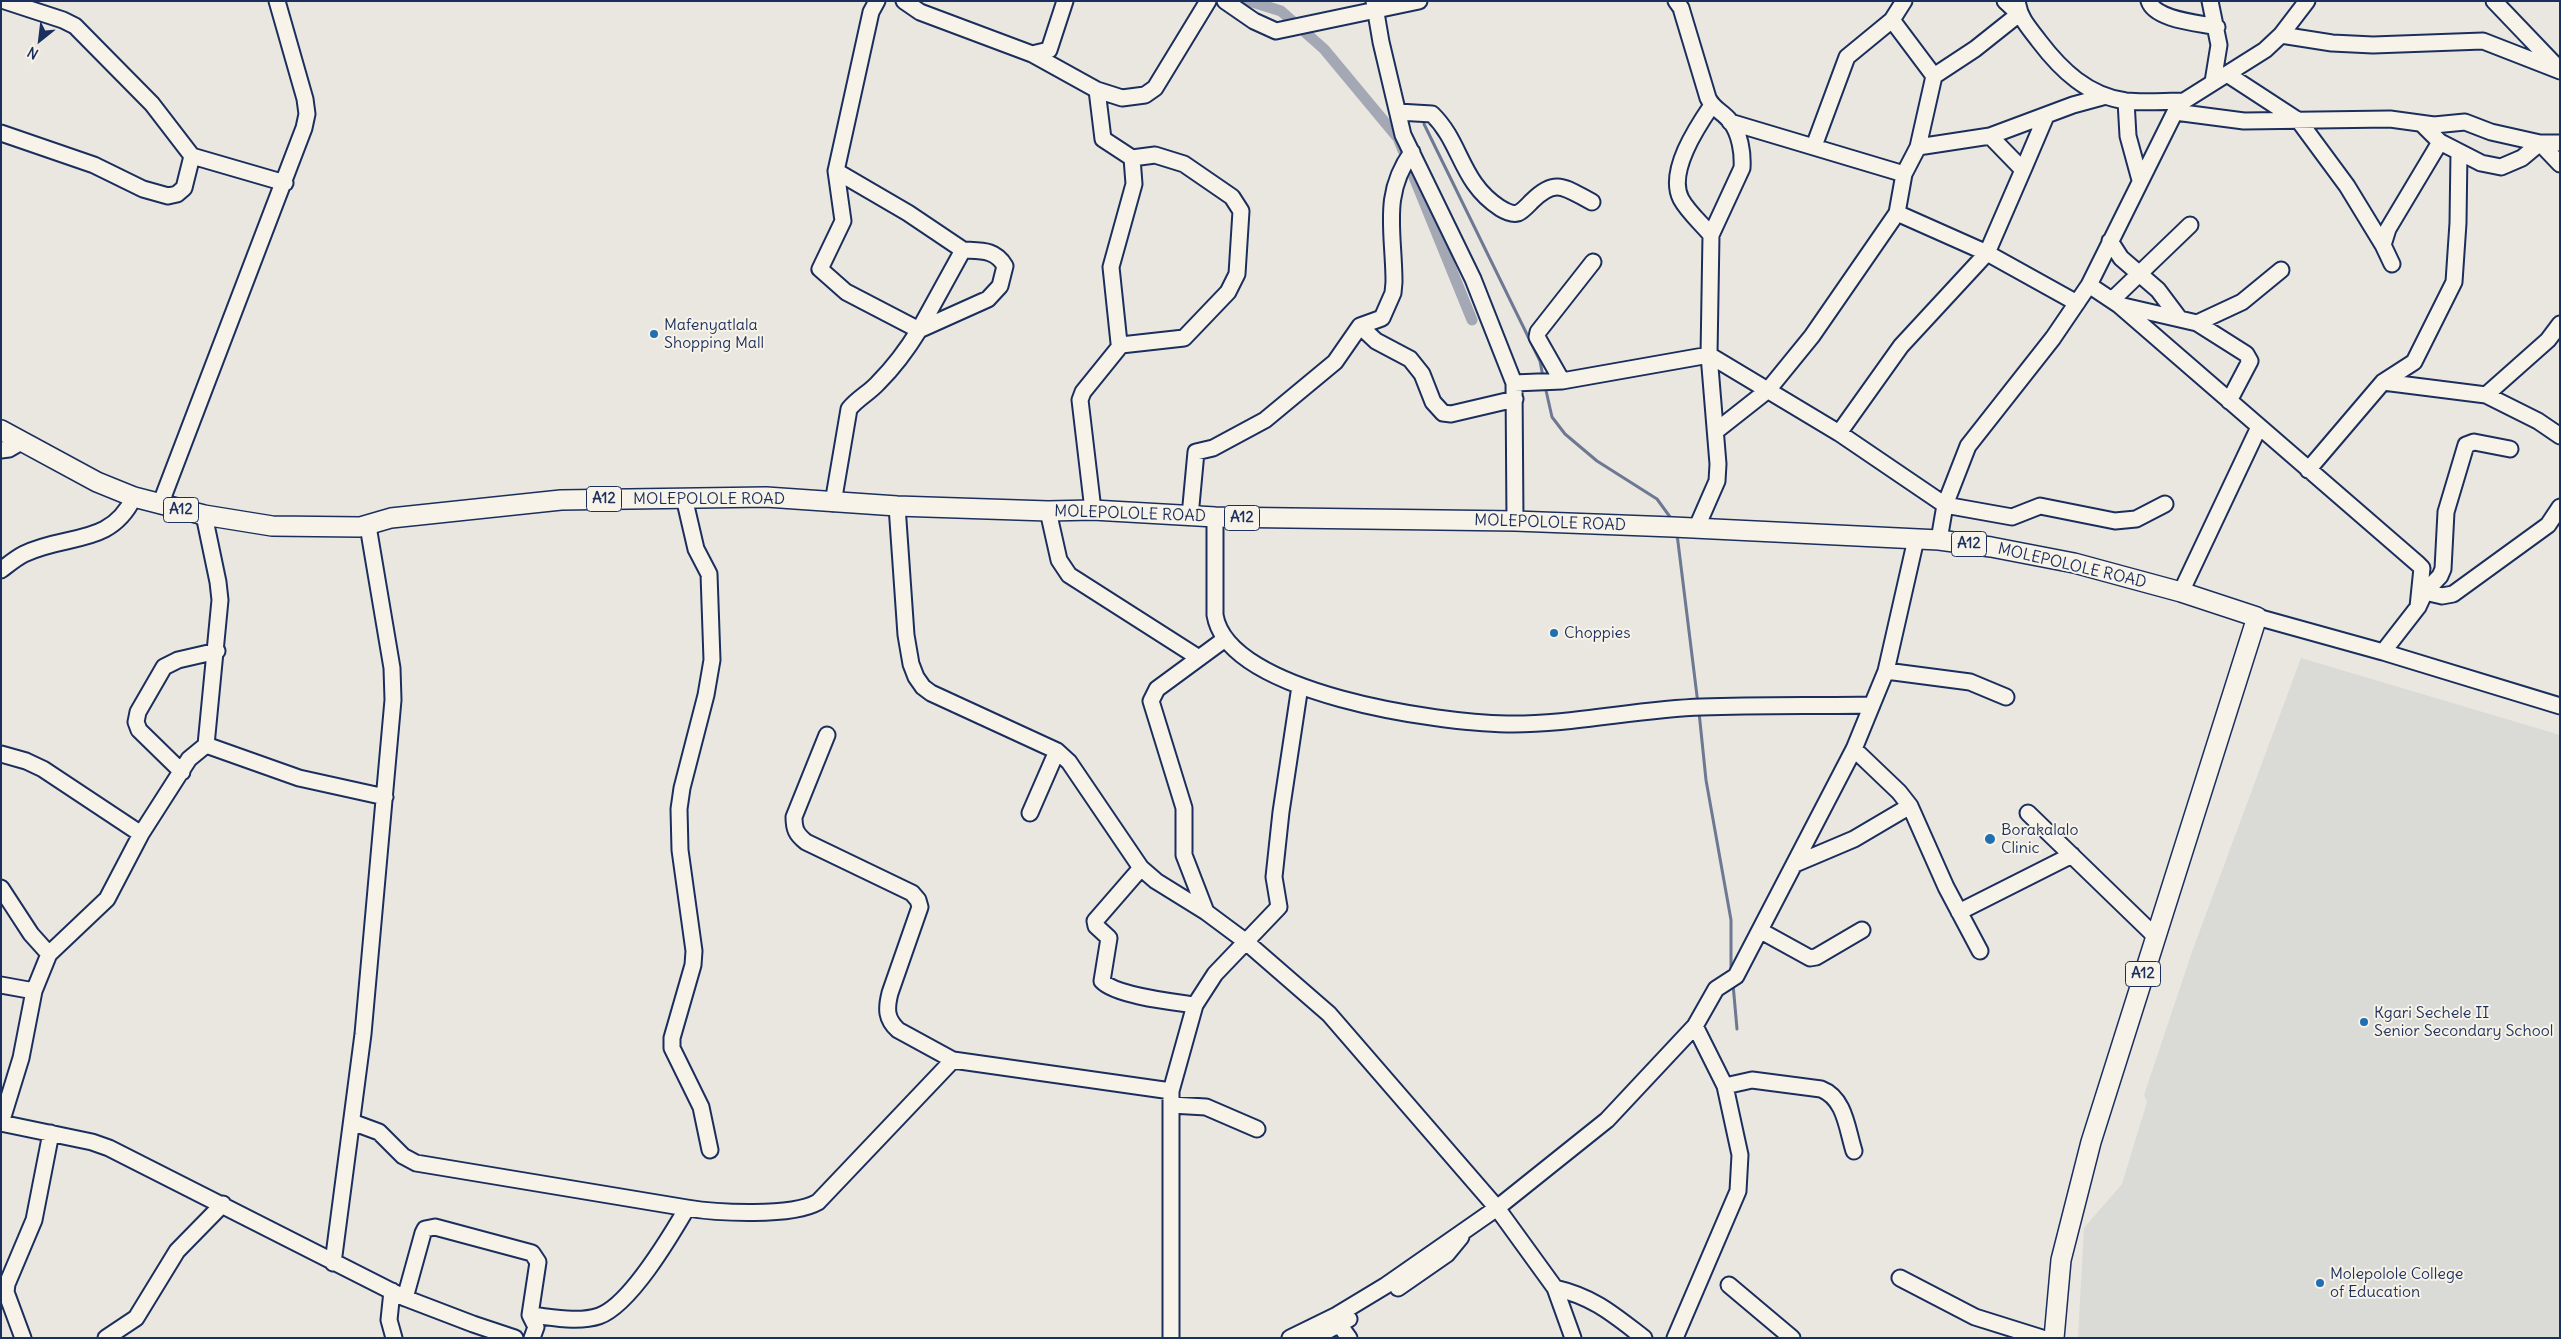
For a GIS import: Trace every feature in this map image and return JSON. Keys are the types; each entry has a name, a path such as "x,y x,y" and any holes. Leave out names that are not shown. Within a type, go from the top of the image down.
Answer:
{"main road":[{"name":"MOLEPOLOLE ROAD","path":"1,430 97,482 134,497 204,515 272,526 372,525 391,527 686,506 812,506 833,503"},
{"name":"MOLEPOLOLE ROAD","path":"372,525 391,518 561,500 766,497 897,506 1048,511 1093,510 1215,517 1515,521 1939,540 2027,552 2181,592 2257,617"},
{"name":"A12","path":"2054,1338 2061,1260 2068,1226 2091,1142 2257,617"}],"street":[{"path":"6,1 63,20 75,26 152,104 192,156 285,183"},
{"path":"877,1 871,12 836,171 843,221 820,269 846,292 919,330"},
{"path":"904,1 920,12 1032,54 1097,90 1122,98 1145,95 1155,88 1208,1"},
{"path":"1032,54 1049,50 1065,1"},
{"path":"1225,1 1254,21 1276,31 1375,6 1419,1"},
{"path":"1814,146 1847,58 1892,20 1904,1"},
{"path":"2006,1 2018,8 2051,58 2070,78 2106,96 2126,101 2179,106 2232,120 2299,122 2390,119 2434,125 2465,122 2491,132 2540,143 2560,143"},
{"path":"2149,1 2152,8 2163,15 2217,27"},
{"path":"2210,1 2217,27 2219,45 2213,82"},
{"path":"1939,540 1945,505 1961,459 1968,446 2053,338 2089,285 2140,180 2179,106 2213,82 2265,50 2281,35 2306,1"},
{"path":"2494,1 2560,70"},
{"path":"160,505 301,140 307,114 305,99 282,2"},
{"path":"1681,3 1712,105 1730,122 1741,147 1742,168 1712,235 1708,355 1716,431 1716,481 1696,529"},
{"path":"1375,6 1381,42 1404,135 1473,279 1514,383 1516,399 1515,521"},
{"path":"1716,431 1768,390 1812,336 1897,213 1904,174 1918,147 1934,76 1975,49 2018,8"},
{"path":"1892,20 1934,76"},
{"path":"2281,35 2332,43 2372,45 2483,41 2560,70"},
{"path":"2227,74 2299,122 2333,165 2383,245 2392,264"},
{"path":"2070,78 2073,105"},
{"path":"1093,510 1080,400 1082,392 1121,345 1184,338 1228,292 1237,274 1241,211 1232,196 1184,164 1155,155 1132,158 1102,139 1097,90"},
{"path":"1918,147 1990,136 2073,105 2106,96"},
{"path":"2126,101 2128,136 2140,180"},
{"path":"1712,105 1688,142 1680,166 1678,190 1682,200 1712,235"},
{"path":"1398,112 1432,114 1444,128 1473,184 1485,198 1503,209 1514,214 1521,212 1544,188 1554,185 1560,186 1592,202"},
{"path":"1839,432 1901,346 1987,253 2046,116"},
{"path":"1730,122 1904,174"},
{"path":"2422,124 2440,142 2481,163 2501,167 2522,158 2540,143"},
{"path":"1,133 94,165 143,189 168,196 177,194 184,188 192,156"},
{"path":"1990,136 2023,170"},
{"path":"2383,245 2388,229 2440,142"},
{"path":"2540,143 2560,164"},
{"path":"1190,516 1196,452 1214,448 1265,420 1336,362 1360,326 1382,318 1393,292 1394,244 1390,205 1401,166 1412,152"},
{"path":"2308,470 2383,382 2414,362 2454,282 2458,223 2459,152"},
{"path":"1121,345 1119,343 1111,267 1134,184 1132,158"},
{"path":"836,171 908,213 963,250 986,251 998,255 1005,266 1000,286 988,299 919,330"},
{"path":"1897,213 1987,253 2077,303"},
{"path":"2116,303 2139,274 2190,226"},
{"path":"2110,241 2121,258 2158,290 2179,318"},
{"path":"833,503 849,409 858,398 878,383 919,330 963,250"},
{"path":"1562,380 1537,336 1538,332 1593,262"},
{"path":"2197,323 2242,302 2281,270"},
{"path":"2089,285 2116,303 2422,568 2430,587 2442,596 2454,594 2554,525 2560,507"},
{"path":"2116,303 2197,323 2250,357 2249,364 2229,401"},
{"path":"2486,394 2548,340 2560,324"},
{"path":"1360,326 1376,341 1410,359 1422,374 1433,402 1443,413 1451,414 1516,399"},
{"path":"1514,383 1562,380 1708,355 1839,432 1945,505 2012,518 2040,506 2115,521 2136,519 2164,504"},
{"path":"2383,382 2486,394 2538,421 2560,436"},
{"path":"2181,592 2259,427"},
{"path":"1,450 9,449 21,442"},
{"path":"2383,652 2418,607 2443,569 2446,512 2466,445 2474,442 2510,449"},
{"path":"1,570 24,554 109,528 126,513 134,497"},
{"path":"686,506 696,549 709,574 712,660 706,695 682,788 679,809 680,850 694,951 693,965 672,1038 672,1048 701,1107 710,1150"},
{"path":"897,506 906,635 911,664 916,677 923,687 1056,751 1069,762 1141,868 1156,881 1206,912 1245,941 1329,1014 1497,1208 1556,1288 1573,1338"},
{"path":"1048,511 1059,560 1069,575 1199,658"},
{"path":"204,515 220,600 217,651 206,745 190,759 141,834 108,899 49,954 34,991 21,1058 1,1123 92,1142 109,1148 224,1204 333,1263 399,1294 473,1324 515,1338"},
{"path":"1215,517 1216,625 1224,639 1246,659 1271,674 1300,686 1396,713 1506,724 1702,706 1872,705"},
{"path":"333,1263 363,1034 385,797 393,684 372,525"},
{"path":"1290,1338 1364,1312 1447,1254 1468,1228 1497,1208 1607,1120 1695,1026 1716,990 1736,976 1854,749 1886,671 1916,539"},
{"path":"2418,607 2422,568"},
{"path":"2257,617 2383,652 2560,706"},
{"path":"1206,912 1184,855 1184,808 1151,701 1157,689 1224,639"},
{"path":"182,772 142,734 136,722 138,712 164,667 178,660 217,651"},
{"path":"1886,671 1970,682 2006,697"},
{"path":"1172,1338 1171,1098 1195,1005 1215,974 1279,907 1274,877 1281,812 1300,686"},
{"path":"827,735 794,817 794,827 798,836 806,842 912,893 918,900 920,912 890,993 887,1008 888,1018 898,1030 953,1060 1171,1098 1206,1107 1256,1129"},
{"path":"206,745 299,778 385,797"},
{"path":"1854,749 1899,792 1910,806 1959,912 1980,951"},
{"path":"1030,813 1056,751"},
{"path":"1,754 26,761 43,769 141,834"},
{"path":"1795,864 1854,840 1910,806"},
{"path":"2028,813 2155,936"},
{"path":"1959,912 2072,855"},
{"path":"1141,868 1095,921 1096,926 1109,938 1102,981 1107,986 1120,991 1195,1005"},
{"path":"1,888 31,934 49,954"},
{"path":"1761,931 1810,958 1816,957 1862,930"},
{"path":"1,984 34,991"},
{"path":"1675,1338 1738,1191 1740,1155 1725,1086 1695,1026"},
{"path":"352,1122 379,1132 403,1156 416,1163 687,1208 735,1214 811,1206 818,1202 953,1060"},
{"path":"1725,1086 1752,1080 1821,1089 1831,1093 1839,1101 1854,1151"},
{"path":"23,1338 6,1292 7,1284 34,1220 51,1133"},
{"path":"106,1338 136,1318 177,1251 224,1204"},
{"path":"530,1315 566,1319 590,1318 611,1310 641,1278 687,1208"},
{"path":"394,1338 389,1320 423,1232 425,1229 435,1227 532,1253 538,1262 530,1315 536,1327 532,1338"},
{"path":"1900,1278 1975,1317 2042,1338"},
{"path":"1730,1285 1792,1338"},
{"path":"1556,1288 1577,1293 1595,1302 1644,1338"},
{"path":"1314,1338 1338,1320"},
{"path":"1338,1320 1349,1338"}],"shaded area":[{"name":"Kgari Sechele II Senior Secondary School","path":"2301,658 2560,735 2560,1338 2078,1338 2084,1228 2122,1184 2147,1102 2144,1095 2193,949"}],"waterway":[{"path":"1249,1 1281,11 1324,49 1398,138 1472,320"},
{"path":"1424,124 1540,361 1543,377"},
{"path":"1545,386 1552,417 1565,434 1597,461 1657,499 1673,521"},
{"path":"1677,534 1698,704"},
{"path":"1699,712 1706,780 1731,920 1731,973"},
{"path":"1733,984 1737,1029"}],"place":[{"name":"Mafenyatlala Shopping Mall","path":"654,334"},
{"name":"Choppies","path":"1554,633"},
{"name":"Borakalalo Clinic","path":"1990,839"},
{"name":"Kgari Sechele II Senior Secondary School","path":"2364,1022"},
{"name":"Molepolole College of Education","path":"2320,1283"}]}
